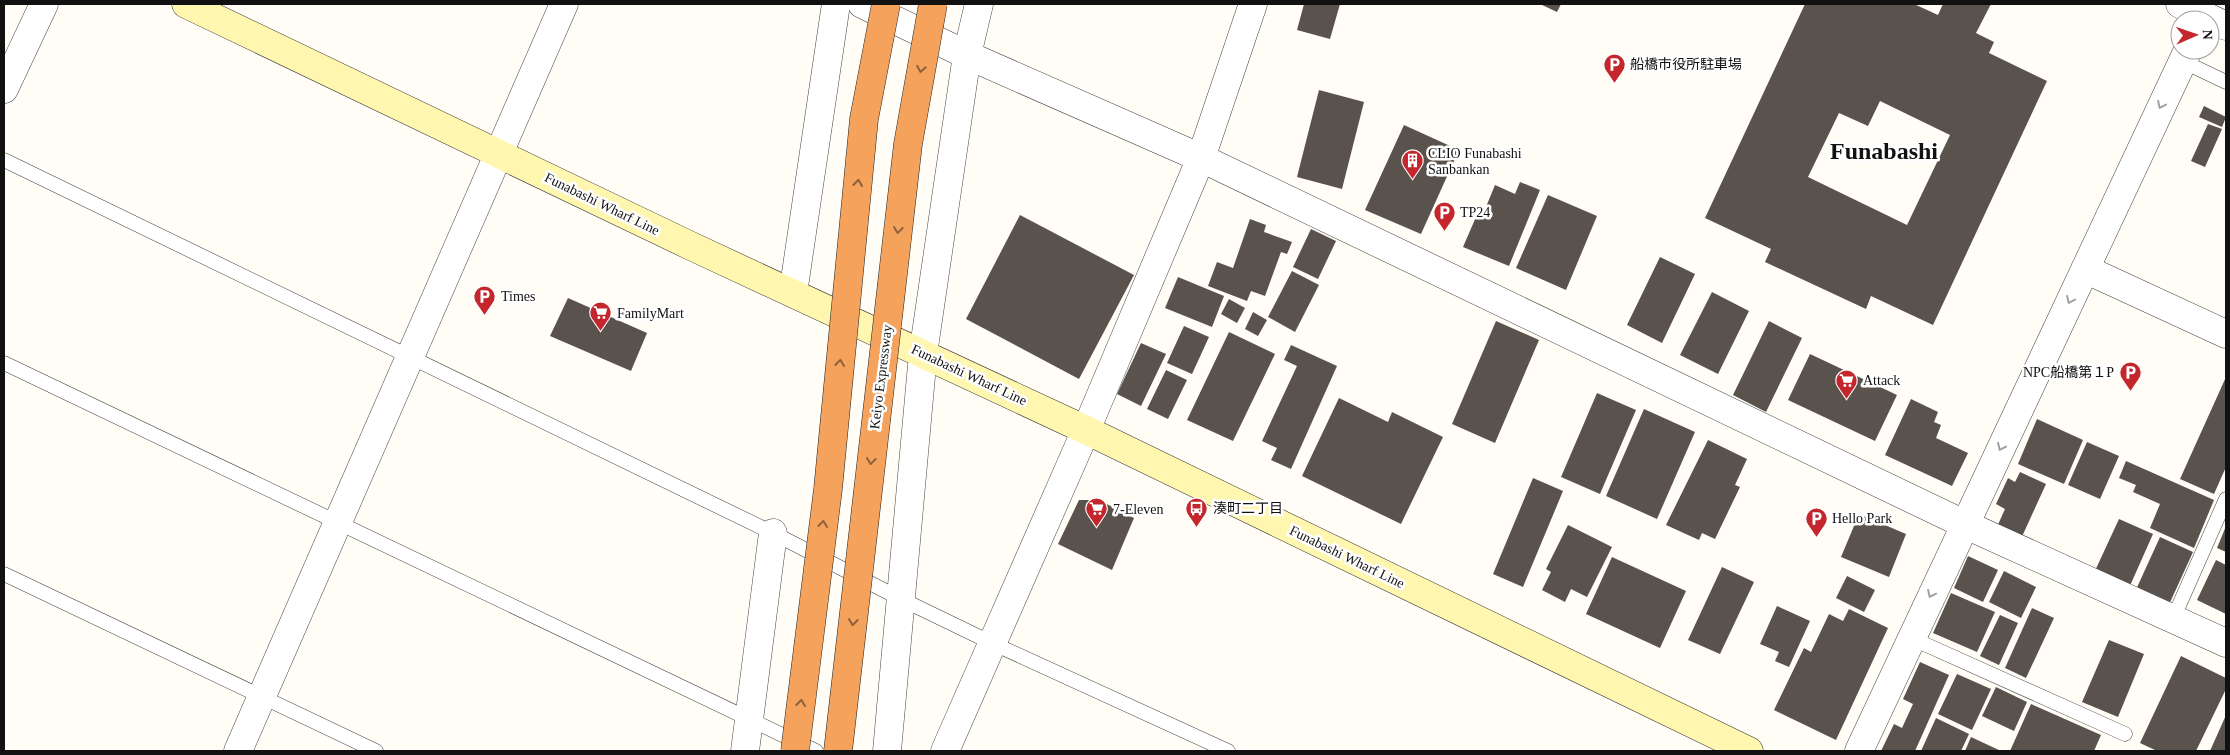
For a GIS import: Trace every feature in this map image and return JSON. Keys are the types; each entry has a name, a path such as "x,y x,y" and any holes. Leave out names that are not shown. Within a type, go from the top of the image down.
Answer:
{"highway":[{"path":"795,751 828,489 864,119 886,4"},
{"name":"Keiyo Expressway","path":"838,751 907,152 933,4"}],"main road":[{"name":"Funabashi Wharf Line","path":"186,4 498,154 1086,430 1749,751"}],"street":[{"path":"4,89 44,4"},
{"path":"238,751 564,4"},
{"path":"793,293 836,4"},
{"path":"862,4 967,55 1201,158 1964,524 2226,643"},
{"path":"887,751 923,354 967,55 979,4"},
{"path":"945,751 1086,430 1201,158 1253,4"},
{"path":"1859,751 2183,60"},
{"path":"2084,270 2226,334"},
{"path":"745,751 773,533"}],"lane":[{"path":"2191,60 2226,82"},
{"path":"4,160 773,533 901,599 992,643 1228,751"},
{"path":"4,364 816,751"},
{"path":"2173,619 2226,499"},
{"path":"4,574 376,751"},
{"path":"1911,638 2125,734"}],"building":[{"path":"1304,4 1340,4 1330,39 1297,30"},
{"path":"1540,4 1561,4 1557,12"},
{"path":"1805,4 1914,4 1938,15 1943,4 1991,4 1976,33 1994,42 1989,53 2047,81 1933,325 1871,296 1866,309 1765,262 1771,249 1705,218","holes":["1880,101 1950,135 1907,225 1808,177 1839,113 1868,126"]},
{"path":"1319,90 1364,102 1342,189 1297,177"},
{"path":"2204,106 2226,117 2222,127 2199,117"},
{"path":"2208,124 2222,129 2205,167 2191,161"},
{"name":"CLIO Funabashi Sanbankan","path":"1404,125 1459,150 1421,234 1365,210"},
{"path":"1520,182 1540,190 1509,266 1463,247 1476,217 1481,219 1495,185 1515,194"},
{"path":"1548,195 1597,216 1566,290 1516,268"},
{"path":"1020,215 1134,275 1079,379 966,319"},
{"path":"1250,219 1266,225 1264,232 1292,242 1287,254 1281,252 1265,296 1251,291 1247,301 1208,286 1217,262 1233,268"},
{"path":"1311,229 1336,241 1318,279 1293,267"},
{"path":"1660,257 1695,274 1662,343 1627,325"},
{"path":"1292,271 1319,285 1295,332 1268,317"},
{"path":"1178,277 1224,296 1212,327 1165,308"},
{"path":"1712,292 1749,311 1718,374 1680,355"},
{"path":"568,298 647,333 631,371 550,336"},
{"path":"1229,299 1245,308 1237,323 1221,314"},
{"path":"1253,312 1267,320 1258,336 1245,329"},
{"path":"1496,321 1539,340 1495,443 1452,424"},
{"path":"1769,321 1802,338 1766,412 1733,395"},
{"path":"1184,326 1209,337 1192,374 1167,363"},
{"path":"1229,332 1275,354 1233,441 1187,420"},
{"path":"1141,343 1166,354 1141,406 1117,394"},
{"path":"1291,345 1337,366 1291,469 1271,460 1277,448 1262,441 1297,366 1284,360"},
{"path":"1810,354 1897,395 1875,441 1788,400"},
{"path":"1166,370 1187,380 1168,419 1147,409"},
{"path":"2226,377 2226,467 2214,494 2180,479"},
{"path":"1597,393 1636,410 1600,494 1561,477"},
{"path":"1339,398 1388,422 1392,412 1443,437 1401,524 1302,476"},
{"path":"1911,399 1938,412 1934,422 1941,425 1936,438 1968,453 1952,486 1885,455"},
{"path":"1644,409 1695,432 1657,519 1606,496"},
{"path":"2037,419 2083,440 2064,484 2018,464"},
{"path":"1708,440 1747,459 1735,485 1740,487 1715,539 1702,533 1699,540 1666,525"},
{"path":"2087,442 2119,456 2100,499 2068,485"},
{"path":"2126,461 2214,500 2194,548 2150,528 2160,504 2133,492 2136,485 2119,478"},
{"path":"2020,472 2046,484 2020,541 1996,529 2005,509 1996,504 2008,478 2015,482"},
{"path":"1533,478 1563,491 1523,587 1493,574"},
{"path":"1079,500 1099,500 1134,518 1112,570 1058,544"},
{"path":"1859,514 1906,534 1889,577 1841,557"},
{"path":"2119,519 2153,534 2129,588 2094,573"},
{"path":"1568,525 1612,547 1587,597 1571,589 1565,602 1542,590 1551,572 1546,569"},
{"path":"2226,526 2226,552 2217,548"},
{"path":"2160,537 2193,552 2167,609 2134,594"},
{"path":"1968,556 1998,570 1983,602 1954,588"},
{"path":"1612,557 1686,591 1660,648 1586,614"},
{"path":"2216,560 2226,565 2226,614 2197,600"},
{"path":"1722,567 1754,582 1720,654 1688,640"},
{"path":"2004,571 2036,587 2021,618 1989,602"},
{"path":"1847,576 1875,590 1864,612 1836,598"},
{"path":"1951,593 1995,612 1977,652 1933,633"},
{"path":"1777,606 1810,621 1789,667 1775,661 1779,652 1760,644"},
{"path":"2032,608 2054,618 2026,678 2005,668"},
{"path":"1849,609 1888,628 1836,740 1774,710 1804,648 1811,652 1829,614 1843,621"},
{"path":"2000,615 2018,623 1999,665 1980,656"},
{"path":"2109,640 2144,654 2118,717 2082,702"},
{"path":"2181,656 2226,678 2226,689 2196,751 2157,751 2140,743"},
{"path":"1920,662 1949,675 1915,751 1881,751 1894,724 1902,728 1913,704 1903,699"},
{"path":"1957,674 1991,689 1972,730 1938,714"},
{"path":"1996,687 2027,702 2014,731 1982,716"},
{"path":"2031,704 2101,735 2094,751 2010,751"},
{"path":"2226,715 2226,751 2210,751"},
{"path":"1936,718 1969,734 1961,751 1921,751"},
{"path":"1971,737 2001,751 1965,751"}],"place":[{"name":"船橋市役所駐車場","path":"1614,83"},
{"name":"CLIO Funabashi Sanbankan","path":"1412,180"},
{"name":"TP24","path":"1444,231"},
{"name":"Times","path":"485,315"},
{"name":"FamilyMart","path":"601,332"},
{"name":"NPC船橋第１P","path":"2130,391"},
{"name":"Attack","path":"1847,399"},
{"name":"湊町二丁目","path":"1197,527"},
{"name":"7-Eleven","path":"1097,528"},
{"name":"Hello Park","path":"1816,537"}],"district":[{"name":"Funabashi","path":"1884,151"}]}
